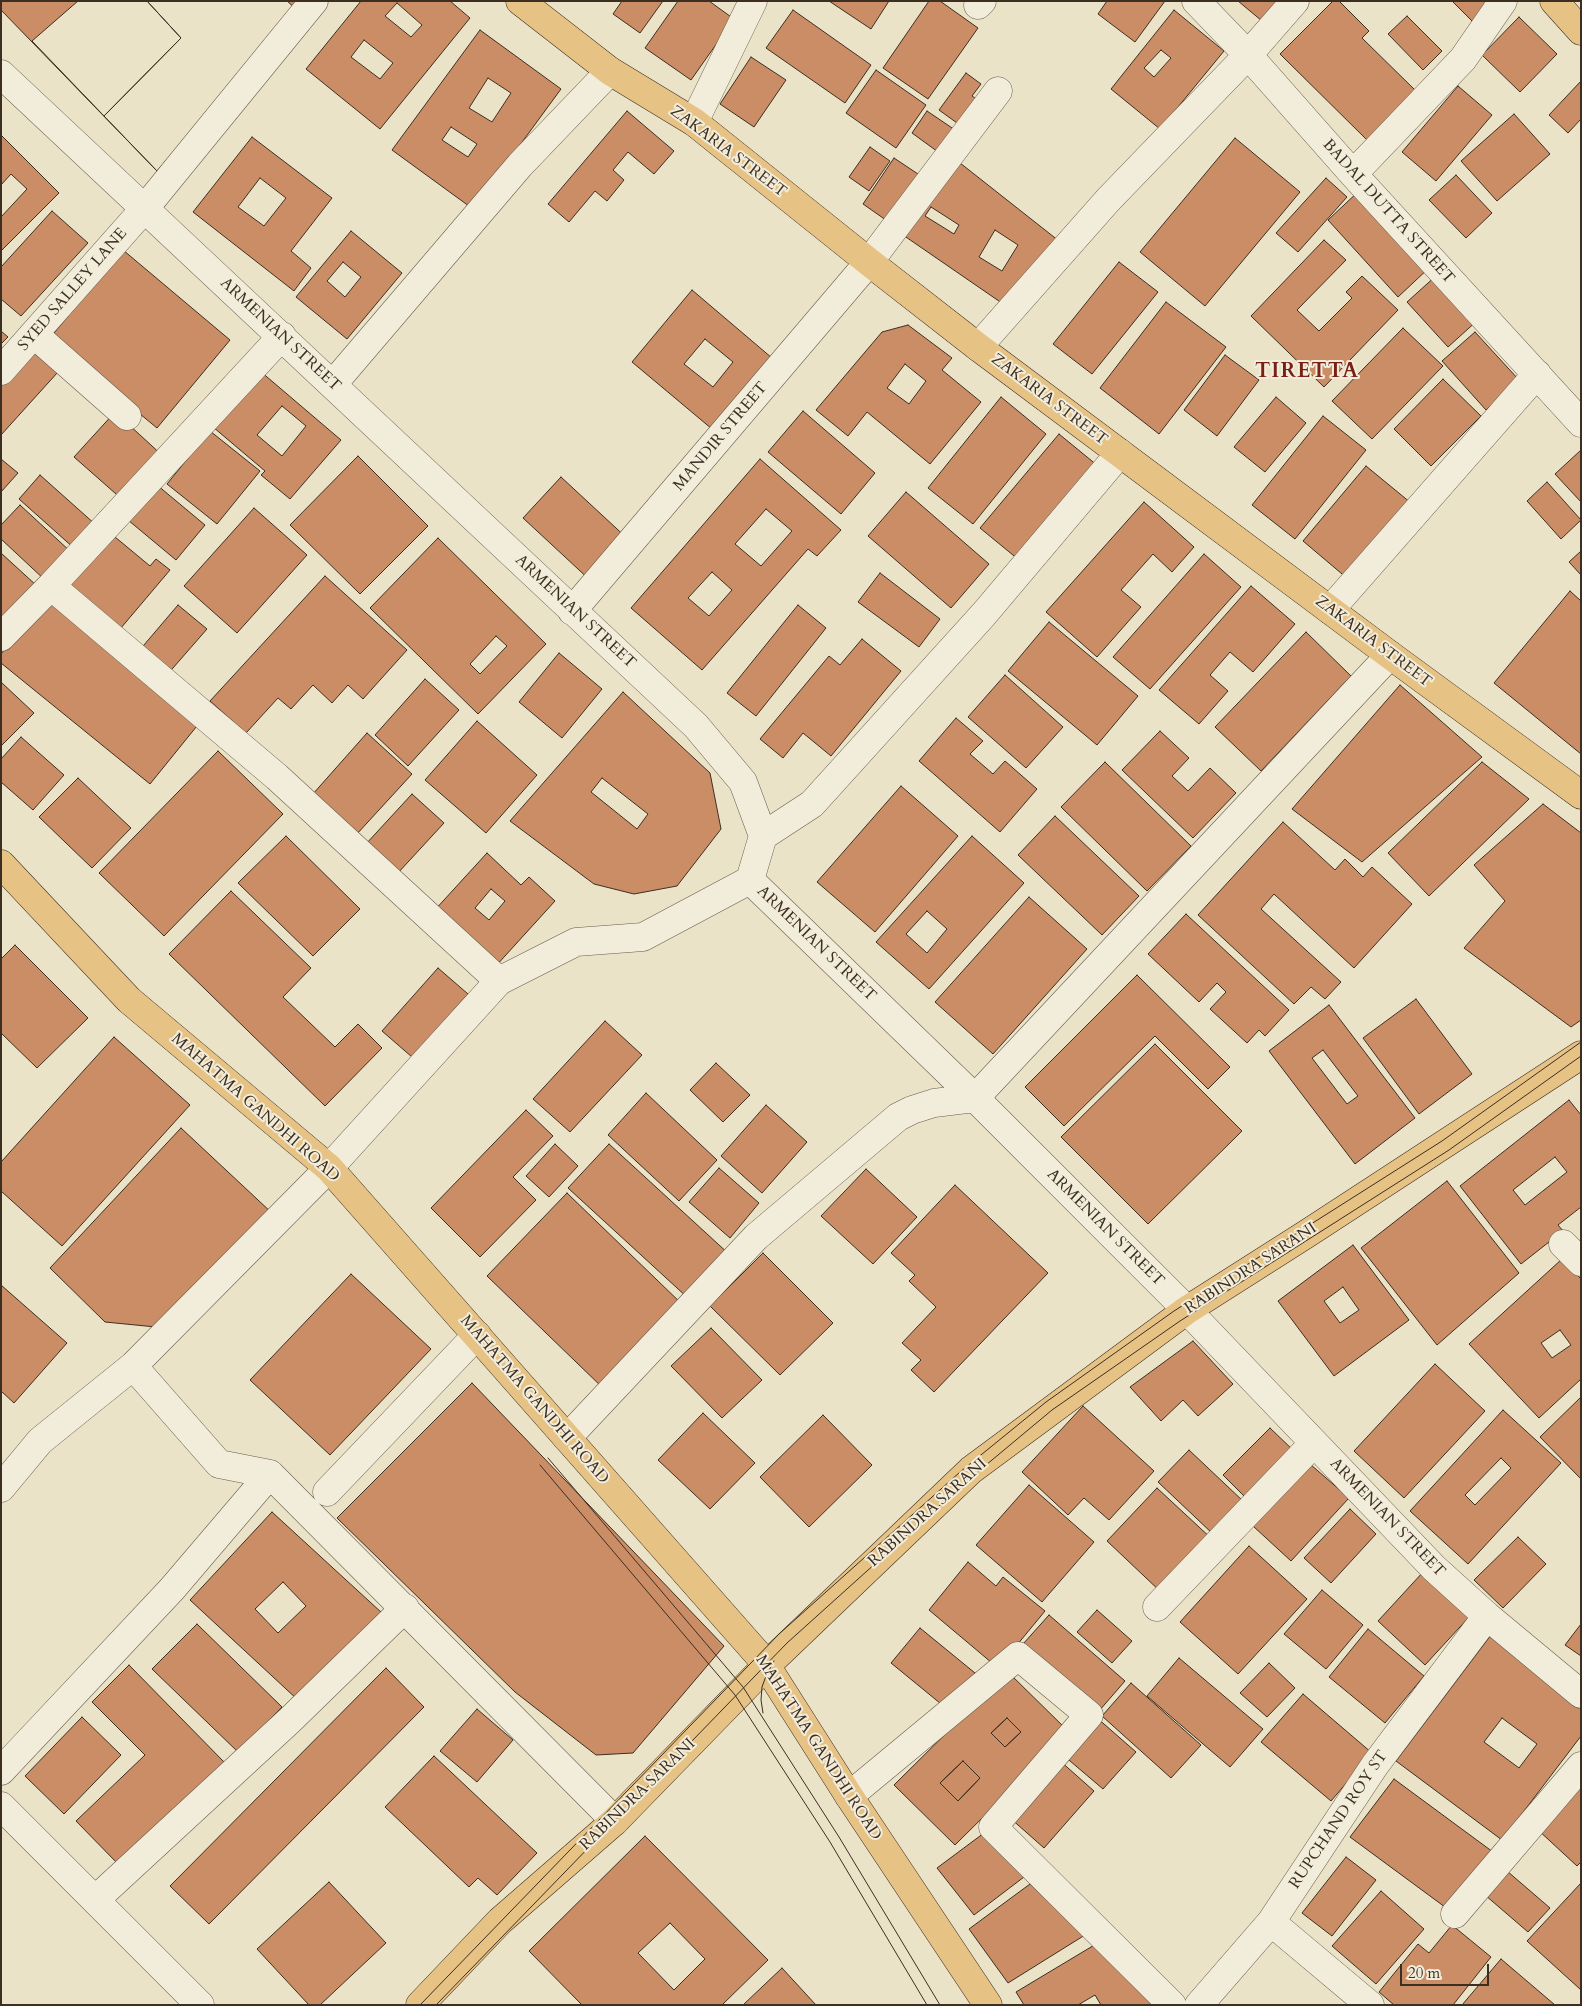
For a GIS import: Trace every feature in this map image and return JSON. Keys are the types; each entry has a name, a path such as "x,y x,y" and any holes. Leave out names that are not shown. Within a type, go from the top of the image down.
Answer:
{"main road":[{"name":"ZAKARIA STREET","path":"520,1 610,71 694,122 978,347 1390,656 1581,795"},
{"path":"1554,1 1581,31"},
{"name":"MAHATMA GANDHI ROAD","path":"1,864 129,1000 329,1168 767,1666 849,1796 988,2005"},
{"name":"RABINDRA SARANI","path":"420,2005 500,1922 615,1821 767,1666 971,1470 1187,1310 1581,1054"}],"street":[{"name":"SYED SALLEY LANE","path":"1,371 35,335 144,208 314,1"},
{"name":"BADAL DUTTA STREET","path":"1196,1 1248,55 1353,174 1581,423"},
{"path":"978,347 1108,200 1248,55 1296,1"},
{"path":"1353,174 1462,59 1503,1"},
{"path":"694,122 744,5"},
{"path":"333,384 520,165 610,71"},
{"name":"ARMENIAN STREET","path":"1,74 696,726 743,782 763,836 750,880 975,1098 1187,1310 1434,1568 1487,1616 1581,1694"},
{"name":"MANDIR STREET","path":"572,611 869,262 998,91"},
{"path":"35,335 128,416"},
{"path":"1,637 51,586 282,336"},
{"path":"1330,610 1537,374"},
{"path":"763,836 812,804 984,614 1120,453"},
{"path":"51,586 277,777 499,981"},
{"path":"567,1438 756,1237 890,1123 912,1110 934,1103 975,1098 1390,656"},
{"path":"1,1488 40,1440 133,1366 329,1168 499,981 576,942 643,937 750,880"},
{"path":"327,1492 477,1335"},
{"path":"133,1366 219,1464 270,1474 615,1821"},
{"path":"1157,1607 1314,1443"},
{"path":"1,1771 172,1589 270,1474"},
{"path":"95,1900 290,1720 405,1608"},
{"name":"RUPCHAND ROY ST","path":"1200,2005 1271,1922 1381,1757 1487,1616"},
{"path":"849,1796 1018,1656 1089,1715 993,1827 1172,2005"},
{"path":"1455,1914 1581,1766"},
{"path":"1,1806 200,2005"},
{"path":"1271,1922 1370,2005"}],"building":[{"path":"1,1 305,1 157,171 1,10"},
{"path":"78,1 147,1 181,38 104,116 32,41"},
{"path":"147,1 287,1 297,10 157,171 104,116 181,38"},
{"path":"361,1 450,1 470,18 380,129 306,69","holes":["397,3 422,25 411,37 385,16","364,40 393,63 380,79 351,57"]},
{"path":"622,1 663,1 640,33 613,14"},
{"path":"678,1 709,1 734,19 691,80 645,48"},
{"path":"829,1 889,1 871,29"},
{"path":"929,1 940,1 978,28 928,99 883,68"},
{"path":"1107,1 1165,1 1135,42 1098,14"},
{"path":"1238,1 1278,1 1262,21"},
{"path":"1333,1 1339,1 1369,31 1362,38 1416,91 1367,140 1280,54"},
{"path":"1452,1 1496,1 1474,23"},
{"path":"793,10 871,65 845,103 766,48"},
{"path":"1174,10 1224,51 1160,129 1111,89","holes":["1161,50 1171,58 1154,77 1144,68"]},
{"path":"1407,16 1442,51 1423,70 1388,34"},
{"path":"1519,17 1557,54 1520,92 1482,55"},
{"path":"480,30 561,89 473,209 392,150","holes":["488,78 511,93 492,122 469,108","451,127 477,144 468,157 442,140"]},
{"path":"751,57 786,80 754,127 720,104"},
{"path":"876,70 926,105 896,148 846,113"},
{"path":"966,73 981,84 972,96 982,103 964,128 939,110"},
{"path":"1581,81 1581,119 1568,133 1549,115"},
{"path":"1458,86 1492,115 1436,181 1402,152"},
{"path":"627,111 674,151 654,174 628,152 613,170 624,180 607,201 595,191 569,222 548,204"},
{"path":"927,111 961,134 945,157 912,133"},
{"path":"1514,114 1550,154 1497,201 1461,161"},
{"path":"1,135 59,193 1,251 1,217 27,189 11,174 1,185"},
{"path":"252,137 332,198 291,251 311,268 294,291 193,212","holes":["260,178 286,198 264,226 238,207"]},
{"path":"1235,138 1300,192 1205,306 1140,252"},
{"path":"870,147 890,161 869,191 849,177"},
{"path":"894,158 927,180 893,225 863,204"},
{"path":"955,159 1059,241 1009,308 903,235","holes":["931,207 959,225 954,234 925,216","995,230 1018,245 1002,271 979,257"]},
{"path":"1456,175 1492,213 1466,238 1429,200"},
{"path":"1326,178 1347,197 1298,252 1276,233"},
{"path":"1360,190 1430,267 1398,297 1328,220"},
{"path":"52,211 88,243 21,316 1,299 1,267"},
{"path":"351,231 402,273 347,339 296,297","holes":["343,262 361,277 345,297 327,281"]},
{"path":"1324,240 1346,260 1297,310 1319,331 1352,298 1346,292 1362,276 1398,310 1324,387 1251,316"},
{"path":"123,250 230,340 157,428 49,339"},
{"path":"1119,262 1158,292 1092,374 1053,344"},
{"path":"1438,274 1479,319 1448,347 1407,302"},
{"path":"692,290 772,358 712,429 632,362","holes":["705,339 733,362 713,387 684,364"]},
{"path":"1166,302 1226,347 1159,434 1100,388"},
{"path":"908,325 952,358 942,370 981,402 930,464 867,412 848,436 816,410 882,332","holes":["905,364 926,381 909,404 887,388"]},
{"path":"1403,328 1443,366 1372,439 1332,401"},
{"path":"1,331 8,337 1,344"},
{"path":"1475,332 1519,380 1486,410 1442,361"},
{"path":"31,347 58,372 1,435 1,380"},
{"path":"1225,355 1259,380 1217,436 1184,410"},
{"path":"260,371 341,440 290,499 261,475 265,471 213,427","holes":["282,406 306,426 282,456 257,435"]},
{"path":"1443,379 1481,416 1431,466 1394,429"},
{"path":"1001,397 1046,434 973,524 928,488"},
{"path":"1276,397 1306,423 1265,472 1234,447"},
{"path":"803,411 875,473 841,514 768,452"},
{"path":"115,412 164,457 124,501 74,457"},
{"path":"1323,416 1366,450 1295,539 1252,505"},
{"path":"210,431 260,471 217,524 167,484"},
{"path":"1059,434 1098,466 1019,560 980,528"},
{"path":"1581,450 1581,502 1555,474"},
{"path":"358,456 428,526 360,594 290,525"},
{"path":"1,459 18,473 1,492"},
{"path":"760,459 841,530 817,556 808,549 702,670 631,608","holes":["766,509 792,531 761,566 735,544","712,572 732,590 709,616 688,598"]},
{"path":"1366,466 1411,503 1348,579 1303,541"},
{"path":"40,475 96,525 75,549 19,499"},
{"path":"561,477 630,541 592,582 523,518"},
{"path":"1547,482 1581,520 1561,539 1527,501"},
{"path":"157,485 205,525 176,560 128,520"},
{"path":"906,492 989,564 951,608 868,536"},
{"path":"1144,502 1194,547 1172,572 1153,554 1121,590 1141,607 1097,657 1046,612"},
{"path":"20,505 72,553 46,581 1,539 1,525"},
{"path":"254,508 307,555 237,633 184,586"},
{"path":"109,532 150,566 156,559 170,570 115,635 61,589"},
{"path":"438,538 546,644 478,714 370,608","holes":["496,636 507,646 480,674 470,664"]},
{"path":"1581,551 1581,575 1569,562"},
{"path":"1,553 37,586 1,625"},
{"path":"1204,554 1241,587 1150,689 1113,657"},
{"path":"880,573 940,619 919,647 858,602"},
{"path":"325,576 407,650 363,699 348,685 332,703 313,685 291,709 278,698 246,733 210,701"},
{"path":"1251,586 1295,624 1253,672 1230,652 1210,675 1228,691 1199,724 1159,690"},
{"path":"1570,591 1581,601 1581,754 1494,683"},
{"path":"49,596 201,721 150,784 1,663 1,654"},
{"path":"178,605 207,629 166,676 138,652"},
{"path":"798,605 826,628 756,716 727,693"},
{"path":"1049,622 1138,696 1097,745 1008,671"},
{"path":"1306,632 1351,676 1261,771 1215,727"},
{"path":"862,639 901,671 831,756 803,733 783,758 760,739 829,656 840,665"},
{"path":"559,653 602,689 562,738 519,702"},
{"path":"1005,675 1063,727 1026,768 968,717"},
{"path":"425,679 459,710 408,766 375,735"},
{"path":"1,682 34,713 1,746"},
{"path":"1400,685 1482,757 1362,862 1292,809"},
{"path":"623,692 710,773 721,829 677,886 634,894 594,884 510,821","holes":["602,778 648,814 637,829 591,792"]},
{"path":"956,718 983,741 970,754 993,774 1005,761 1037,789 1000,832 919,761"},
{"path":"477,721 537,775 486,833 425,780"},
{"path":"1160,731 1189,758 1172,776 1188,791 1210,768 1236,793 1193,838 1122,770"},
{"path":"367,733 412,774 356,835 312,795"},
{"path":"21,737 64,775 33,810 1,782 1,759"},
{"path":"218,751 283,814 164,936 99,873"},
{"path":"1105,762 1191,846 1147,891 1061,807"},
{"path":"1482,762 1529,799 1429,896 1388,853"},
{"path":"78,778 131,828 92,868 39,817"},
{"path":"901,786 958,836 875,932 817,882"},
{"path":"412,794 444,823 397,874 365,845"},
{"path":"1543,804 1581,833 1581,1020 1571,1027 1464,948 1505,901 1474,865"},
{"path":"1055,816 1139,896 1102,935 1018,855"},
{"path":"1283,822 1335,870 1345,859 1363,877 1372,867 1412,904 1354,968 1274,894 1261,909 1341,982 1325,999 1311,987 1294,1004 1198,915"},
{"path":"286,836 360,909 313,956 238,883"},
{"path":"972,836 1024,883 929,989 876,942","holes":["927,911 947,929 927,953 906,934"]},
{"path":"487,853 521,885 529,877 555,901 495,967 433,912","holes":["491,889 505,901 489,920 475,908"]},
{"path":"231,891 311,968 283,997 335,1047 358,1024 382,1048 325,1106 169,954"},
{"path":"1029,897 1087,949 993,1054 935,1002"},
{"path":"1186,914 1289,1010 1265,1036 1259,1030 1247,1043 1210,1009 1226,992 1217,983 1199,1002 1148,954"},
{"path":"15,945 88,1018 37,1068 1,1033 1,959"},
{"path":"438,968 468,994 412,1057 382,1031"},
{"path":"1137,975 1230,1067 1208,1089 1155,1036 1064,1126 1025,1087"},
{"path":"1416,999 1472,1074 1419,1114 1363,1038"},
{"path":"1329,1005 1415,1118 1355,1164 1269,1051","holes":["1323,1050 1358,1096 1347,1104 1312,1058"]},
{"path":"605,1021 642,1055 570,1132 533,1099"},
{"path":"114,1037 190,1105 62,1246 1,1191 1,1162"},
{"path":"1155,1044 1242,1131 1148,1224 1061,1137"},
{"path":"716,1063 750,1095 723,1122 690,1090"},
{"path":"646,1093 717,1160 679,1201 608,1135"},
{"path":"1569,1100 1581,1115 1581,1207 1558,1225 1563,1231 1521,1264 1460,1186","holes":["1555,1157 1567,1172 1525,1205 1513,1190"]},
{"path":"766,1105 807,1142 762,1193 721,1156"},
{"path":"526,1110 553,1136 513,1177 536,1200 480,1257 431,1208"},
{"path":"181,1128 273,1214 156,1327 105,1322 50,1268"},
{"path":"555,1144 578,1166 549,1197 526,1176"},
{"path":"609,1144 730,1255 689,1299 568,1188"},
{"path":"719,1168 759,1203 730,1238 689,1202"},
{"path":"866,1169 917,1217 873,1264 821,1216"},
{"path":"1447,1181 1519,1273 1437,1345 1361,1248"},
{"path":"955,1185 1048,1273 934,1392 911,1370 921,1360 902,1343 936,1307 909,1281 915,1275 891,1253"},
{"path":"567,1193 686,1308 605,1390 487,1276"},
{"path":"1353,1245 1409,1320 1334,1376 1278,1301","holes":["1343,1287 1359,1310 1340,1323 1324,1301"]},
{"path":"763,1253 833,1323 780,1375 710,1306"},
{"path":"1562,1259 1581,1279 1581,1379 1539,1418 1469,1344","holes":["1560,1330 1571,1345 1552,1358 1541,1343"]},
{"path":"351,1274 431,1349 330,1455 250,1380"},
{"path":"1,1285 67,1343 14,1403 1,1391"},
{"path":"711,1328 762,1380 722,1418 671,1366"},
{"path":"1193,1341 1233,1384 1198,1416 1183,1400 1161,1421 1130,1387"},
{"path":"1435,1364 1485,1411 1404,1498 1354,1451"},
{"path":"472,1383 724,1646 633,1753 596,1755 515,1692 337,1518"},
{"path":"1581,1397 1581,1479 1540,1437"},
{"path":"1083,1406 1154,1471 1109,1520 1084,1498 1068,1515 1022,1472"},
{"path":"1503,1410 1561,1463 1468,1564 1410,1511","holes":["1501,1458 1511,1468 1475,1505 1465,1495"]},
{"path":"703,1413 755,1463 710,1509 658,1460"},
{"path":"823,1415 872,1465 809,1527 760,1477"},
{"path":"1270,1428 1295,1452 1248,1500 1223,1475"},
{"path":"1189,1450 1244,1502 1214,1535 1158,1482"},
{"path":"1310,1464 1349,1498 1291,1561 1253,1526"},
{"path":"1029,1485 1094,1542 1042,1602 976,1545"},
{"path":"1157,1488 1213,1540 1163,1594 1107,1541"},
{"path":"1350,1509 1376,1534 1331,1583 1304,1558"},
{"path":"272,1512 382,1613 299,1701 190,1600","holes":["283,1582 306,1606 278,1633 255,1609"]},
{"path":"1518,1537 1546,1564 1503,1608 1474,1580"},
{"path":"1249,1546 1307,1599 1238,1674 1180,1622"},
{"path":"968,1562 996,1586 1003,1577 1045,1611 998,1668 929,1610"},
{"path":"1424,1571 1471,1615 1425,1665 1378,1621"},
{"path":"1322,1590 1363,1625 1326,1669 1284,1634"},
{"path":"1097,1610 1132,1641 1112,1663 1077,1632"},
{"path":"1049,1615 1125,1681 1099,1711 1023,1644"},
{"path":"197,1624 282,1707 238,1752 152,1669"},
{"path":"1581,1624 1581,1656 1565,1645"},
{"path":"920,1628 975,1673 946,1708 891,1663"},
{"path":"1368,1629 1424,1676 1385,1723 1329,1677"},
{"path":"1491,1635 1581,1702 1581,1736 1502,1840 1396,1761","holes":["1502,1718 1537,1744 1519,1768 1484,1742"]},
{"path":"1179,1658 1263,1729 1230,1767 1147,1696"},
{"path":"1269,1663 1295,1688 1267,1717 1240,1693"},
{"path":"129,1665 225,1763 120,1866 76,1821 145,1755 92,1702"},
{"path":"386,1668 424,1707 209,1924 170,1886"},
{"path":"1008,1672 1069,1732 955,1845 894,1785","holes":["1007,1718 1021,1732 1005,1747 991,1733","963,1761 980,1778 958,1801 940,1783"]},
{"path":"1131,1683 1201,1745 1171,1778 1102,1716"},
{"path":"1303,1694 1372,1753 1331,1801 1261,1742"},
{"path":"477,1709 513,1740 477,1782 440,1751"},
{"path":"82,1717 121,1755 64,1814 25,1776"},
{"path":"1096,1717 1136,1752 1103,1789 1063,1755"},
{"path":"1007,1718 1021,1732 1005,1747 991,1733"},
{"path":"434,1756 537,1853 497,1895 478,1878 469,1887 385,1807"},
{"path":"1059,1760 1094,1791 1044,1848 1009,1817"},
{"path":"963,1761 980,1778 958,1801 940,1783"},
{"path":"1394,1779 1493,1852 1449,1910 1350,1837"},
{"path":"1581,1781 1581,1862 1577,1866 1537,1829"},
{"path":"988,1830 1024,1877 974,1915 937,1868"},
{"path":"645,1836 768,1960 722,2005 582,2005 529,1951","holes":["670,1923 705,1959 674,1990 638,1953"]},
{"path":"1346,1857 1376,1880 1332,1936 1302,1913"},
{"path":"1507,1871 1550,1908 1528,1932 1485,1895"},
{"path":"329,1882 386,1943 320,2005 309,2005 257,1949"},
{"path":"1581,1883 1581,1990 1527,1941"},
{"path":"1030,1884 1085,1935 1008,1983 969,1929"},
{"path":"1381,1891 1424,1929 1376,1984 1332,1946"},
{"path":"1452,1925 1491,1957 1453,2005 1394,2005 1379,1992 1418,1944 1429,1953"},
{"path":"1096,1944 1158,2005 1101,2005 1095,1995 1078,2005 1024,2005 1016,1992"},
{"path":"1501,1959 1555,2005 1462,2005"},
{"path":"782,1968 816,2005 743,2005"}],"tram line":[{"path":"420,2005 779,1634 960,1472 1046,1402 1174,1311 1442,1141 1581,1042"},
{"path":"436,2005 787,1643 968,1480 1052,1410 1180,1321 1449,1150 1581,1056"},
{"path":"548,1458 743,1687 839,1837 940,2005"},
{"path":"540,1465 735,1695 830,1842 927,2005"},
{"path":"763,1713 762,1687 774,1661"}],"district":[{"name":"TIRETTA","path":"1307,372"}]}
